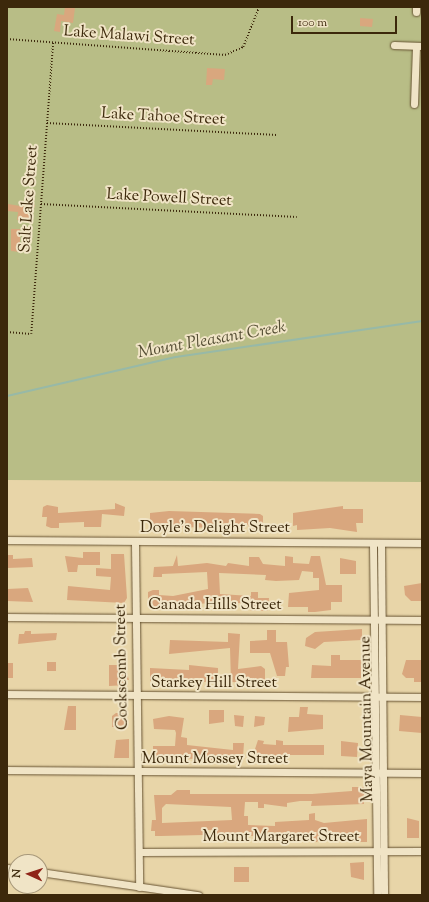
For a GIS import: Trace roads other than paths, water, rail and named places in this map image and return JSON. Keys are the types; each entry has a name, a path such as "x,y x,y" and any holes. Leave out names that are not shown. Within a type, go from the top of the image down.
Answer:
{"street":[{"path":"394,45 419,46 414,104"},
{"name":"Doyle's Delight Street","path":"7,540 135,543 422,543"},
{"name":"Cockscomb Street","path":"135,543 139,887"},
{"name":"Maya Mountain Avenue","path":"373,544 378,620"},
{"name":"Maya Mountain Avenue","path":"381,544 378,620 378,698 384,852 384,895"},
{"name":"Canada Hills Street","path":"7,617 135,620 422,620"},
{"name":"Starkey Hill Street","path":"7,694 138,698 422,697"},
{"name":"Mount Mossey Street","path":"7,770 138,774 422,773"},
{"name":"Maya Mountain Avenue","path":"377,895 376,852 380,774"},
{"name":"Mount Margaret Street","path":"139,852 422,852"},
{"path":"48,873 198,895"}],"waterway":[{"name":"Mount Pleasant Creek","path":"7,396 176,357 422,321"}]}
